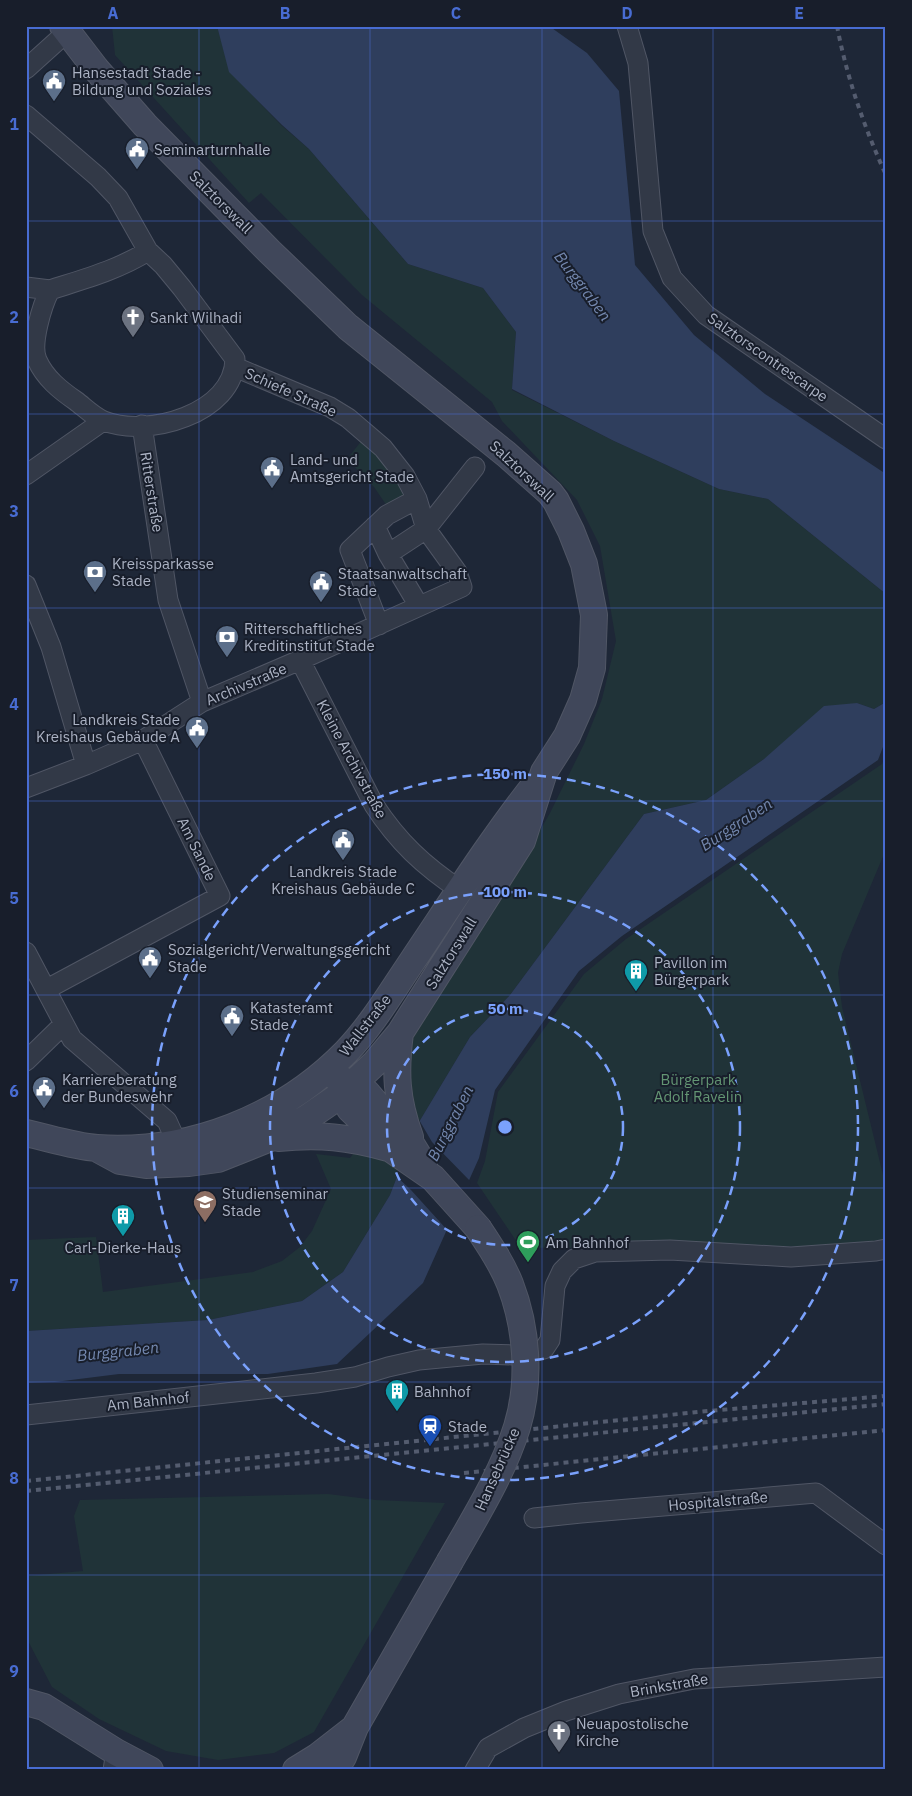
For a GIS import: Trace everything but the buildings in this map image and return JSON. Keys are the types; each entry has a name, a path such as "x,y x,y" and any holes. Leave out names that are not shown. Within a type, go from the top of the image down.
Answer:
{"main road":[{"name":"Salztorswall","path":"68,28 100,74 145,126 270,252 348,327 506,454 550,493 571,531 584,564 592,598 594,637 592,668 581,707 567,736 544,772 522,841 400,1033"},
{"name":"Wallstraße","path":"96,1148 120,1161 146,1165 218,1159 268,1139 307,1118 338,1083 346,1051 377,1012 506,822 544,772"},
{"path":"460,890 481,905"},
{"name":"Wallstraße","path":"26,1133 96,1148 151,1147 177,1143 231,1128 257,1117 296,1095 338,1083 375,1062 400,1033"},
{"name":"Hansebrücke","path":"400,1033 396,1070 399,1100 405,1123 402,1148"},
{"name":"Hansebrücke","path":"335,1770 343,1757 355,1727 497,1476 517,1426 523,1391 524,1343 510,1283 478,1228 367,1110 364,1090 338,1083"},
{"path":"268,1139 301,1136 338,1137 402,1148"},
{"path":"26,1702 44,1708 114,1761 150,1770"},
{"name":"Hansebrücke","path":"296,1770 318,1757 355,1727"}],"street":[{"name":"Salztorscontrescarpe","path":"627,26 638,63 653,231 672,278 706,315 886,439"},
{"path":"26,68 68,28"},
{"path":"26,115 118,198 148,251 163,265 182,288 236,359 235,367 226,386 206,406 176,420 158,425 142,426 122,425 103,421 63,393 31,357 39,317 43,303 50,290"},
{"path":"26,287 50,290 114,270 148,251"},
{"name":"Schiefe Straße","path":"235,367 322,403 348,418 383,448 405,476 417,499 426,529 457,572 462,586"},
{"path":"26,475 103,421"},
{"name":"Ritterstraße","path":"142,426 168,600 202,702"},
{"path":"388,554 426,529 475,467"},
{"path":"379,625 350,550 387,515 417,499"},
{"path":"375,526 388,554 419,606"},
{"path":"26,585 50,647 86,766"},
{"name":"Archivstraße","path":"143,740 202,702 379,625 462,586"},
{"name":"Kleine Archivstraße","path":"300,660 384,821 418,859 433,872 460,890"},
{"path":"26,788 86,766 143,740"},
{"name":"Am Sande","path":"47,989 220,896 143,740"},
{"path":"26,952 72,1039 167,1121 177,1143"},
{"path":"26,1061 64,1024"},
{"name":"Am Bahnhof","path":"26,1415 355,1378 388,1367 437,1358 483,1354 514,1355 534,1352 544,1349 550,1340 555,1286 562,1271 574,1259 595,1252 670,1250 791,1257 886,1249"},
{"name":"Hospitalstraße","path":"534,1518 581,1512 816,1492 886,1545"},
{"name":"Brinkstraße","path":"475,1770 488,1748 524,1728 566,1711 619,1694 694,1679 886,1667"}],"green space":[{"path":"112,26 217,26 230,72 281,125 309,149 408,264 483,288 516,332 512,390 614,441 719,489 768,499 886,594 886,702 874,709 857,703 764,759 706,800 644,814 510,995 470,1037 416,1127 390,1195 343,1272 302,1301 208,1320 26,1331 26,1240 96,1237 103,1292 253,1272 282,1261 300,1247 312,1231 331,1189 316,1154 350,1158 407,1082 410,1046 428,1004 495,909 550,813 584,744 602,699 616,641 600,546 577,500 502,421 492,402 362,295 261,193 249,203 115,55"},
{"path":"363,439 385,458 408,494 387,506 374,487 347,459"},
{"name":"Bürgerpark Adolf Ravelin","path":"886,754 886,853 842,954 838,973 842,1007 886,1187 886,1239 841,1246 521,1248 477,1183 485,1161 498,1092 584,974 626,939 882,764"},
{"path":"328,1494 376,1500 445,1503 314,1732 274,1753 218,1760 166,1751 99,1719 52,1687 26,1637 26,1576 83,1571 74,1516 80,1500"}],"water":[{"name":"Burggraben","path":"217,26 549,26 587,53 619,91 635,265 694,335 765,394 886,474 886,594 768,499 719,489 614,441 512,389 516,332 483,288 408,264 309,149 229,72"},
{"name":"Burggraben","path":"886,702 886,739 878,760 622,936 579,971 495,1090 479,1158 423,1283 337,1364 268,1374 119,1374 55,1382 26,1383 26,1331 208,1320 302,1301 343,1272 390,1195 416,1127 470,1037 510,995 644,814 706,800 764,759 824,706 857,703 874,709"}],"pier":[{"path":"418,1118 432,1142 471,1182 449,1232 395,1175"}],"railway":[{"path":"837,26 857,102 870,139 886,175"},
{"path":"26,1481 708,1411 886,1396"},
{"path":"26,1491 886,1404"},
{"path":"464,1473 886,1430"}],"place":[{"name":"Hansestadt Stade - Bildung und Soziales","path":"54,102"},
{"name":"Seminarturnhalle","path":"137,170"},
{"name":"Sankt Wilhadi","path":"133,338"},
{"name":"Land- und Amtsgericht Stade","path":"272,489"},
{"name":"Kreissparkasse Stade","path":"95,593"},
{"name":"Staatsanwaltschaft Stade","path":"321,603"},
{"name":"Ritterschaftliches Kreditinstitut Stade","path":"227,658"},
{"name":"Landkreis Stade Kreishaus Gebäude A","path":"197,749"},
{"name":"Landkreis Stade Kreishaus Gebäude C","path":"343,861"},
{"name":"Sozialgericht/Verwaltungsgericht Stade","path":"150,979"},
{"name":"Pavillon im Bürgerpark","path":"636,992"},
{"name":"Katasteramt Stade","path":"232,1037"},
{"name":"Karriereberatung der Bundeswehr","path":"44,1109"},
{"name":"Studienseminar Stade","path":"205,1223"},
{"name":"Carl-Dierke-Haus","path":"123,1237"},
{"name":"Am Bahnhof","path":"528,1263"},
{"name":"Bahnhof","path":"397,1412"},
{"name":"Stade","path":"430,1447"},
{"name":"Neuapostolische Kirche","path":"559,1753"}]}
